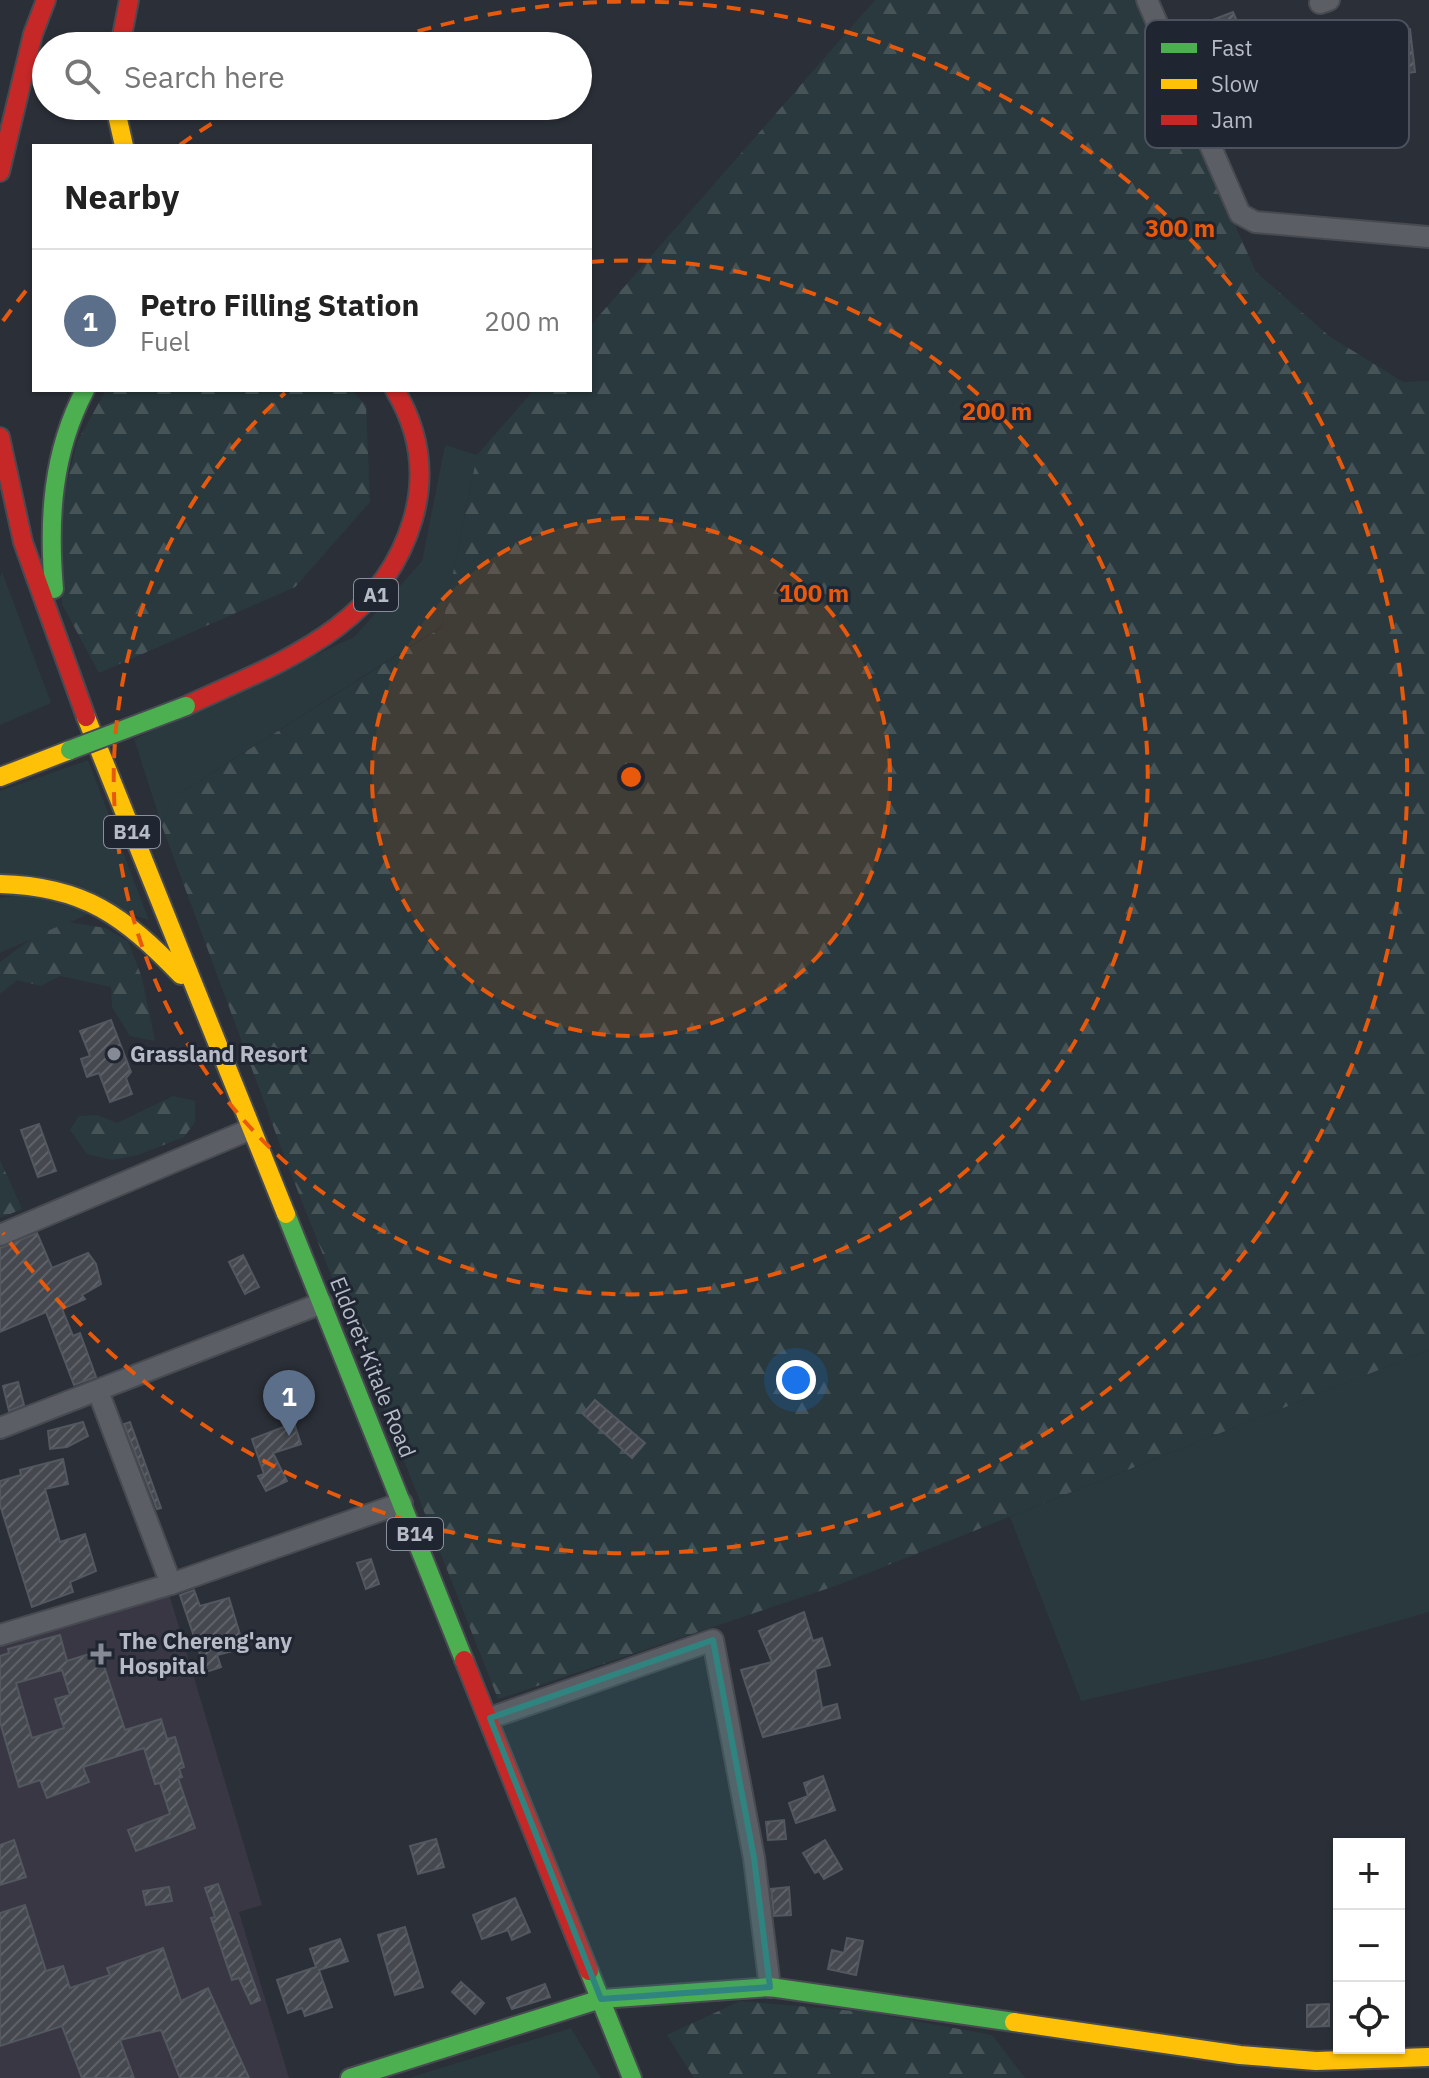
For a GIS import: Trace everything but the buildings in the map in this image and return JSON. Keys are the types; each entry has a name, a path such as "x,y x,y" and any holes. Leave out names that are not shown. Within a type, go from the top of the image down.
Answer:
{"main road":[{"path":"34,32 46,0"},
{"path":"123,32 129,0"},
{"path":"0,172 32,38"},
{"path":"118,120 124,144"},
{"path":"69,674 56,609 50,552 50,512 67,426 84,392"},
{"name":"A1","path":"0,777 186,706 320,641 362,611 394,574 413,531 421,486 415,437 404,404 396,392"},
{"path":"0,437 23,542 69,674"},
{"path":"0,522 3,461"},
{"name":"Eldoret-Kitale Road","path":"69,674 632,2078"},
{"path":"0,884 34,883 84,894 148,941 196,990"},
{"path":"350,2078 601,1999 770,1987 1240,2055 1316,2061 1429,2057"}],"street":[{"path":"1147,0 1156,20"},
{"path":"1211,148 1240,214 1255,222 1429,237"},
{"path":"0,1235 251,1129"},
{"path":"0,1428 322,1303"},
{"path":"98,1391 171,1584"},
{"path":"0,1635 171,1584 402,1503"},
{"path":"490,1718 713,1640 754,1858 770,1987"}],"highlighted area":[{"path":"713,1640 754,1858 770,1987 601,1999 490,1718"}],"shaded area":[{"path":"169,1594 262,1905 239,1912 289,2078 0,2078 0,1647"}],"green space":[{"path":"875,0 1134,0 1145,25 1145,148 1200,148 1256,272 1329,336 1403,382 1429,381 1429,1350 838,1585 498,1699 286,1161 162,826 171,799 442,627 477,455 532,392 592,392 592,324"},
{"path":"105,392 354,392 366,405 370,502 295,587 99,673 62,604 62,503 77,442"},
{"path":"445,445 477,455 442,626 171,799 162,826 134,739 354,637 422,561"},
{"path":"2,572 51,703 0,725 0,577"},
{"path":"88,760 149,920 0,877 0,791"},
{"path":"26,894 91,913 0,953 0,898"},
{"path":"69,922 105,928 128,941 142,978 155,1041 130,1036 112,1007 111,987 60,976 41,986 17,980 0,994 0,962 35,936"},
{"path":"173,1096 195,1101 195,1122 184,1137 138,1155 112,1160 87,1154 70,1130 79,1116 97,1115 117,1123"},
{"path":"0,1160 22,1209 0,1218"},
{"path":"1429,1350 1429,1612 1272,1657 1081,1701 1010,1517"},
{"path":"740,2001 866,2012 992,2035 1025,2078 694,2078 667,2035"},
{"path":"571,2028 601,2078 408,2078"}],"traffic: fast":[{"path":"54,589 52,512 55,487 65,438 84,392"},
{"path":"70,750 186,706"},
{"path":"286,1214 464,1660"},
{"path":"589,1971 632,2078"},
{"path":"350,2078 601,1999 770,1987 1014,2022"}],"traffic: slow":[{"path":"118,120 124,144"},
{"path":"86,717 286,1214"},
{"path":"0,777 70,750"},
{"path":"0,884 56,891 101,908 140,936 181,975"},
{"path":"1014,2022 1240,2055 1316,2061 1429,2057"}],"traffic: jam":[{"path":"34,32 46,0"},
{"path":"123,32 129,0"},
{"path":"0,172 32,38"},
{"path":"186,706 257,674 323,637 352,615 377,588 398,557 413,519 419,469 415,437 396,392"},
{"path":"0,437 23,542 86,717"},
{"path":"464,1660 589,1971"}],"place":[{"name":"Grassland Resort","path":"114,1054"},
{"name":"Petro Filling Station","path":"289,1436"},
{"name":"The Chereng'any Hospital","path":"101,1654"}]}
